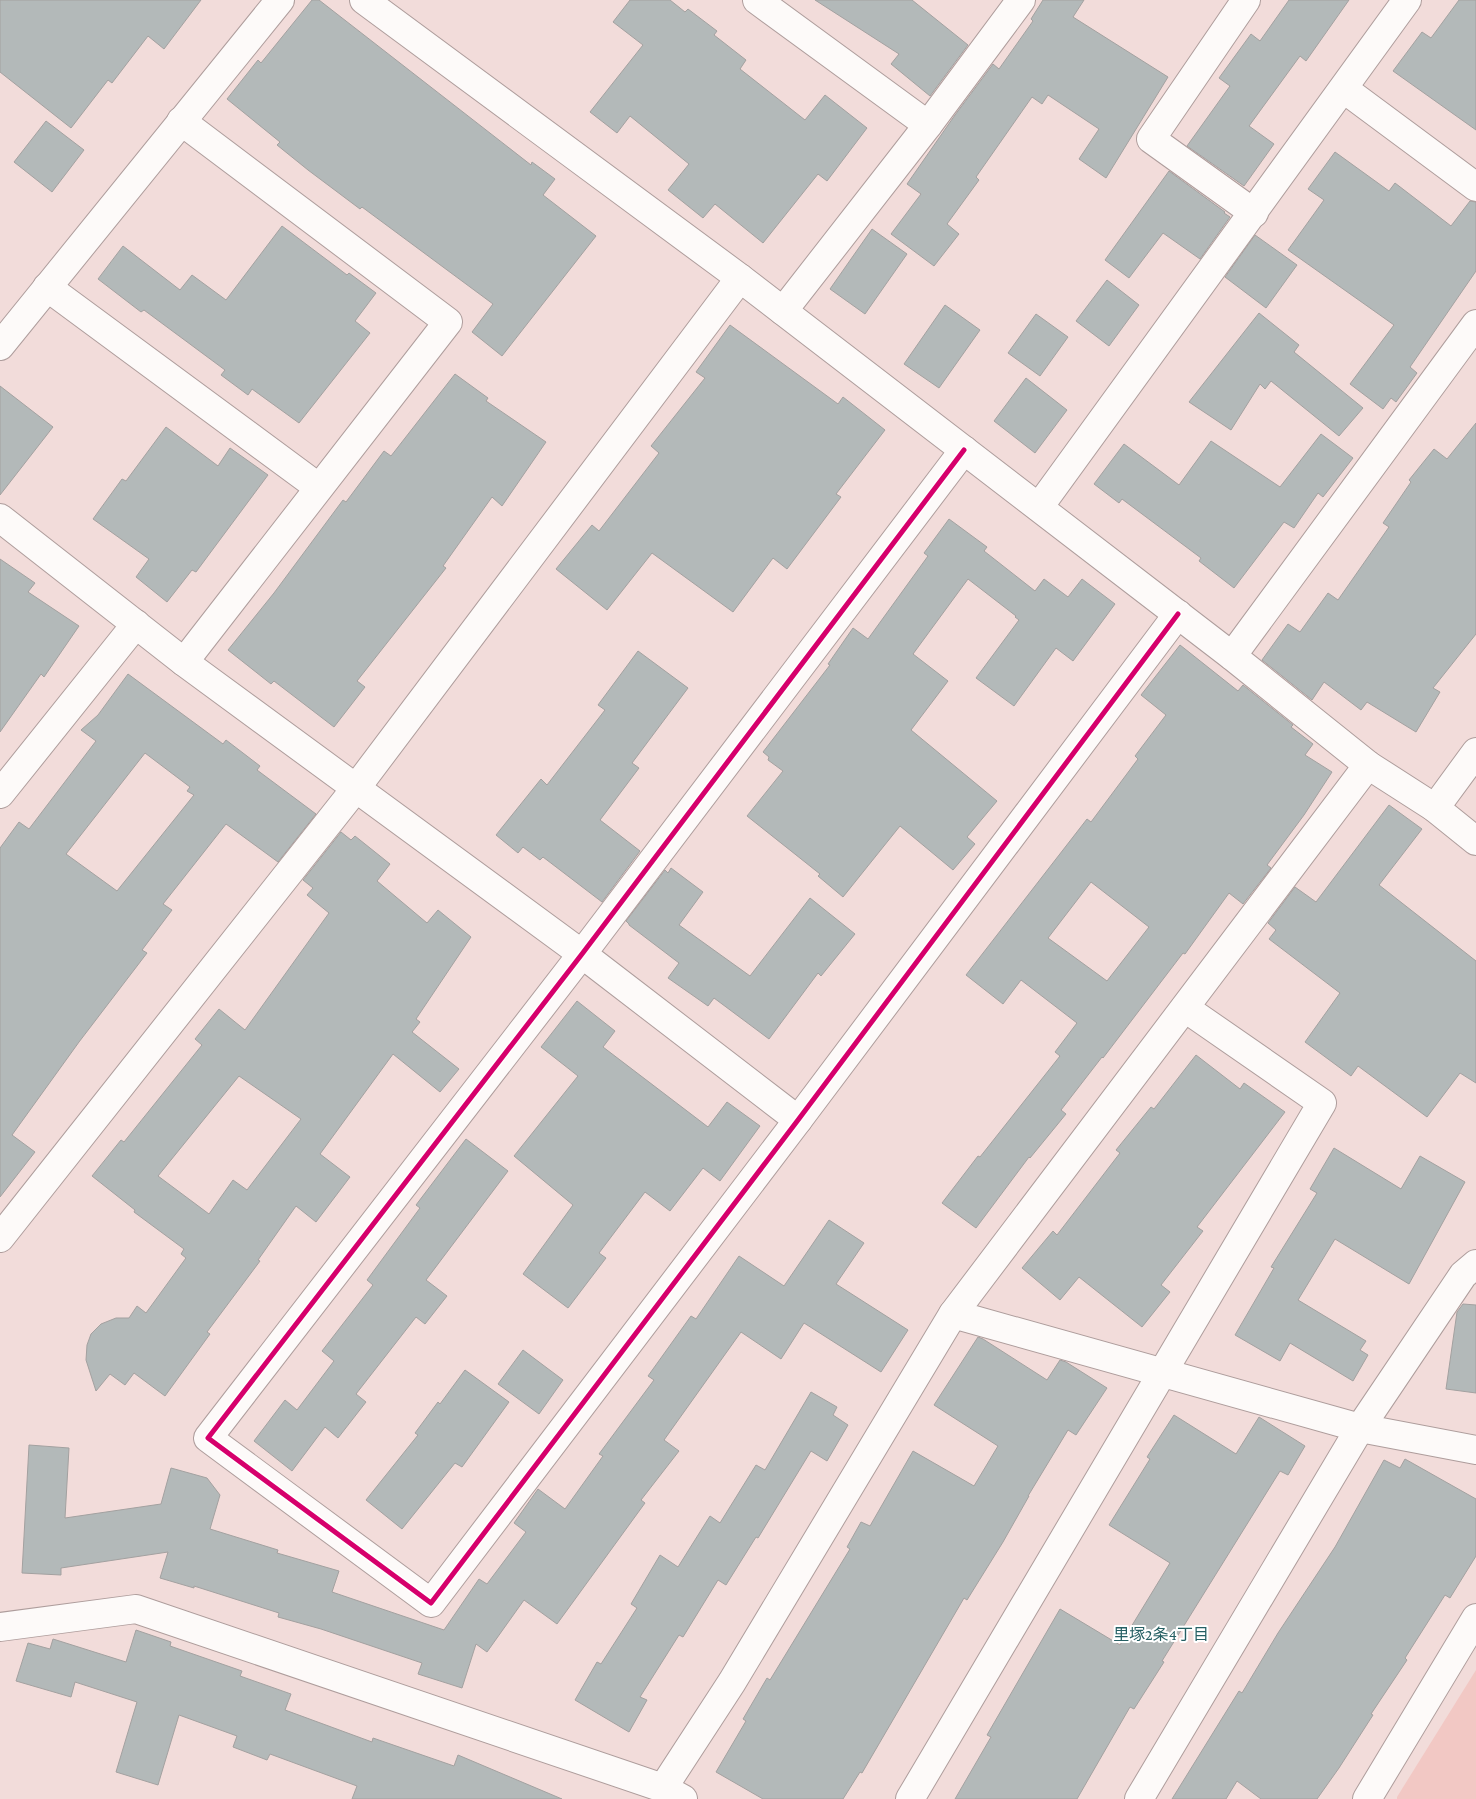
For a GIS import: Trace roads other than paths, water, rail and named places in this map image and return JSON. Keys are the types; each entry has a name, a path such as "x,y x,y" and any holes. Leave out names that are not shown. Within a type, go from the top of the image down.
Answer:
{"street":[{"path":"0,346 280,0"},
{"path":"364,0 740,278 1178,614 1368,765 1435,808 1476,841"},
{"path":"757,0 928,125"},
{"path":"783,311 928,125 1021,0"},
{"path":"1246,0 1151,139 1254,213"},
{"path":"1039,507 1407,0"},
{"path":"1344,89 1476,186"},
{"path":"181,122 448,322 184,662"},
{"path":"0,1238 356,788 740,278"},
{"path":"47,286 318,487"},
{"path":"1232,656 1476,324"},
{"path":"964,450 582,954 208,1438 431,1604 1178,614"},
{"path":"0,518 184,662 582,954 798,1120"},
{"path":"0,794 136,624"},
{"path":"1435,808 1476,752"},
{"path":"0,1628 136,1609 673,1793 732,1682 953,1314 1368,765"},
{"path":"910,1799 1161,1372 1322,1103 1184,1008"},
{"path":"1139,1799 1360,1428 1463,1275 1476,1264"},
{"path":"953,1314 1360,1428 1476,1450"},
{"path":"1367,1799 1476,1618"}],"district":[{"name":"里塚2条4丁目","path":"1161,1634"}]}
